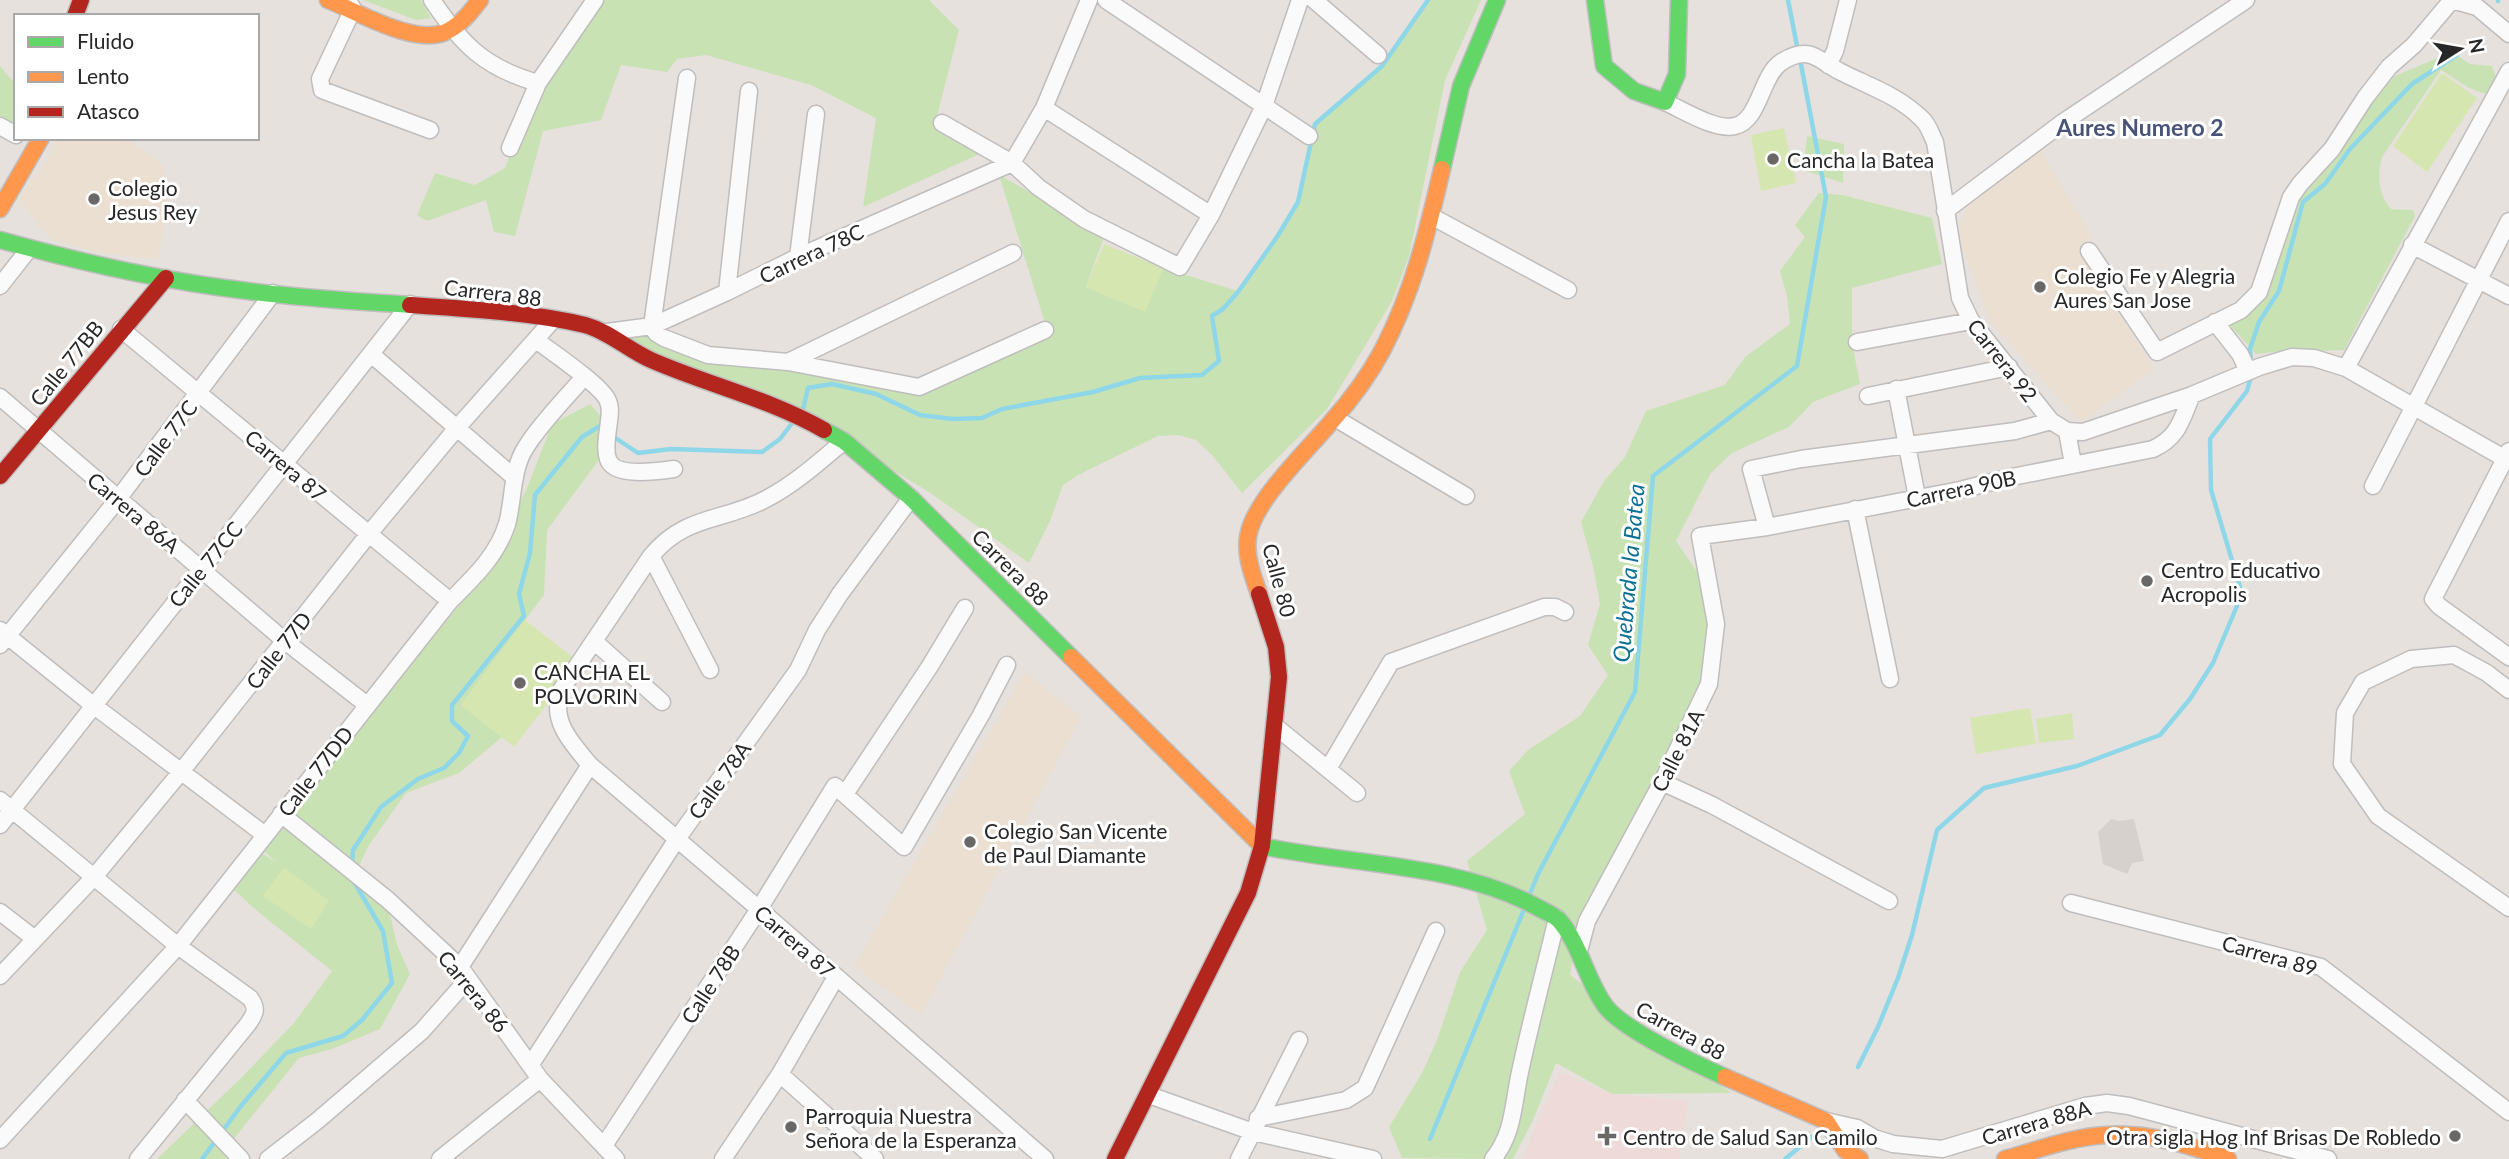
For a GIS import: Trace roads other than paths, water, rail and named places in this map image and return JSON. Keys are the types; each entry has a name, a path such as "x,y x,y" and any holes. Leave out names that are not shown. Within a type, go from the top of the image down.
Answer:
{"street":[{"path":"328,0 350,4 413,33 434,35 451,29 470,13 480,0"},
{"path":"432,0 451,29 491,65 511,76 538,83"},
{"path":"510,148 538,83 594,0"},
{"path":"1012,163 1044,108 1089,0"},
{"path":"1106,0 1309,136"},
{"path":"942,123 1012,163 1038,187 1084,219 1180,267 1211,215 1264,106 1300,0"},
{"path":"1314,0 1378,55"},
{"name":"Calle 80","path":"1115,1159 1248,893 1262,846 1279,677 1276,647 1251,570 1248,536 1260,507 1270,493 1335,418 1391,336 1412,284 1431,216 1461,86 1496,0"},
{"path":"1595,0 1604,66 1634,91 1665,102 1677,74 1679,0"},
{"path":"1828,65 1835,51 1848,0"},
{"path":"1945,211 1993,172 2062,123 2246,0"},
{"path":"2088,251 2157,352 2241,310 2259,292 2291,197 2340,138 2365,98 2389,67 2414,45 2452,0 2477,8 2509,34"},
{"path":"350,4 320,79 322,90 430,130"},
{"name":"Carrera 92","path":"1665,102 1709,122 1735,127 1751,116 1778,64 1794,55 1810,55 1890,94 1924,120 1935,142 1960,298 1971,321 2051,421 2067,431"},
{"path":"2346,368 2509,71"},
{"path":"687,78 652,326 656,333 708,355 788,362 919,387 1045,330"},
{"path":"727,292 749,90"},
{"path":"1044,108 1211,215"},
{"path":"798,257 816,114"},
{"path":"0,209 39,143"},
{"name":"Carrera 78C","path":"607,332 652,326 798,257 1012,163"},
{"path":"1431,216 1568,290"},
{"path":"2373,486 2509,222"},
{"name":"Carrera 88","path":"0,240 29,249 166,278 273,293 516,314 585,325 607,332 640,356 798,415 844,441 911,498 1262,846 1456,877 1518,897 1557,918 1579,951 1588,978 1607,1008 1623,1022 1697,1065 1826,1121"},
{"path":"2412,244 2509,296"},
{"path":"0,286 29,249"},
{"path":"788,362 1013,253"},
{"name":"Calle 77BB","path":"0,476 166,278"},
{"name":"Calle 77C","path":"2,637 118,499 273,293"},
{"name":"Calle 77CC","path":"0,825 6,805 93,705 411,304"},
{"name":"Calle 77D","path":"0,976 94,877 180,773 368,534 552,321"},
{"path":"1857,342 1971,321"},
{"path":"2215,322 2254,369"},
{"name":"Carrera 87","path":"121,329 450,601"},
{"path":"536,340 607,398 610,408 607,447 612,466 619,470 651,472 674,469"},
{"path":"370,354 515,478"},
{"path":"2073,464 2067,431 2083,432 2292,357 2314,358 2346,368 2508,457 2433,599 2509,657"},
{"path":"1868,396 2009,367"},
{"name":"Calle 77DD","path":"0,1140 178,946 450,601 479,572 496,548 507,524 515,478 526,447 584,377"},
{"path":"1896,389 1917,497"},
{"name":"Carrera 90B","path":"1700,536 1767,527 1960,490 2153,449 2168,442 2177,431 2192,395"},
{"name":"Carrera 86A","path":"0,397 285,641 367,705"},
{"path":"1335,418 1466,496"},
{"path":"1767,527 1751,469 2015,431 2051,421"},
{"path":"662,702 594,641 650,556 664,540 675,533 765,500 800,478 844,441"},
{"name":"Calle 78A","path":"531,1064 677,839 798,670 817,630 840,594 911,498"},
{"path":"1855,509 1890,679"},
{"name":"Calle 81A","path":"1579,951 1587,921 1662,782 1709,684 1716,624 1700,536"},
{"path":"650,556 710,670"},
{"path":"1328,769 1391,662 1544,607 1555,607 1565,612"},
{"name":"Calle 78B","path":"610,1154 759,909 840,790 930,666 965,608"},
{"path":"2,637 265,835"},
{"name":"Carrera 87","path":"594,641 561,690 558,702 558,714 566,736 590,765 1045,1159"},
{"path":"2509,690 2487,673 2454,655 2411,659 2363,682 2345,713 2342,764 2378,817 2509,908"},
{"path":"840,790 904,847 1007,665"},
{"path":"1276,726 1357,793"},
{"path":"268,1159 422,1031 464,973 590,765"},
{"path":"1662,782 1712,805 1889,901"},
{"path":"6,805 178,946 250,998 255,1006 255,1013 192,1099 171,1118 138,1159"},
{"name":"Carrera 86","path":"281,814 388,900 464,973 540,1079 610,1154"},
{"name":"Carrera 89","path":"2071,903 2321,967 2509,1112"},
{"path":"0,912 35,939"},
{"path":"1493,1159 1511,1127 1520,1073 1557,918"},
{"path":"1256,1125 1346,1100 1365,1088 1436,931"},
{"path":"723,1159 780,1074 836,977"},
{"path":"1239,1159 1299,1040"},
{"path":"780,1074 854,1152 875,1159"},
{"path":"440,1159 540,1079"},
{"path":"1149,1095 1364,1158"},
{"path":"192,1099 241,1159"},
{"name":"Carrera 88A","path":"1826,1121 1857,1128 1892,1144 1942,1149 2085,1106 2107,1103 2129,1106 2328,1159"},
{"path":"1826,1121 1847,1156"},
{"path":"2005,1159 2105,1135 2150,1136 2228,1159"}],"waterway":[{"path":"803,409 808,388 832,384 876,394 920,415 953,419 982,418 1002,409 1093,392 1140,378 1202,375 1219,361 1212,316 1223,309 1238,292 1298,202 1315,124 1382,66 1428,0"},
{"name":"Quebrada la Batea","path":"1788,0 1798,51"},
{"path":"2251,364 2250,349 2259,322 2279,291 2303,202 2325,184 2350,149 2412,84 2457,55"},
{"name":"Quebrada la Batea","path":"1529,896 1538,874 1635,692 1653,476 1797,366 1826,197 1800,59"},
{"path":"1858,1067 1898,978 1912,935 1937,830 1984,788 2077,766 2160,735 2190,699 2213,663 2242,594 2211,490 2210,439 2247,391 2252,373"},
{"path":"611,435 638,453 671,449 762,452 780,439 793,422"},
{"path":"352,864 353,850 381,807 418,779 444,768 459,753 468,736 452,721 452,705 524,616 519,594 530,553 535,495 582,437 600,426 604,429"},
{"path":"202,1159 241,1106 286,1053 343,1036 362,1020 392,983 383,931 353,880"},
{"name":"Quebrada la Batea","path":"1430,1139 1525,907"},
{"path":"1785,1159 1817,1133"}],"place":[{"name":"Cancha la Batea","path":"1773,159"},
{"name":"Colegio Jesus Rey","path":"94,199"},
{"name":"Colegio Fe y Alegria Aures San Jose","path":"2040,287"},
{"name":"Centro Educativo Acropolis","path":"2147,581"},
{"name":"CANCHA EL POLVORIN","path":"520,683"},
{"name":"Colegio San Vicente de Paul Diamante","path":"970,842"},
{"name":"Parroquia Nuestra Señora de la Esperanza","path":"791,1127"},
{"name":"Centro de Salud San Camilo","path":"1607,1136"},
{"name":"Otra sigla Hog Inf Brisas De Robledo","path":"2455,1136"}],"district":[{"name":"Aures Numero 2","path":"2140,127"}]}
